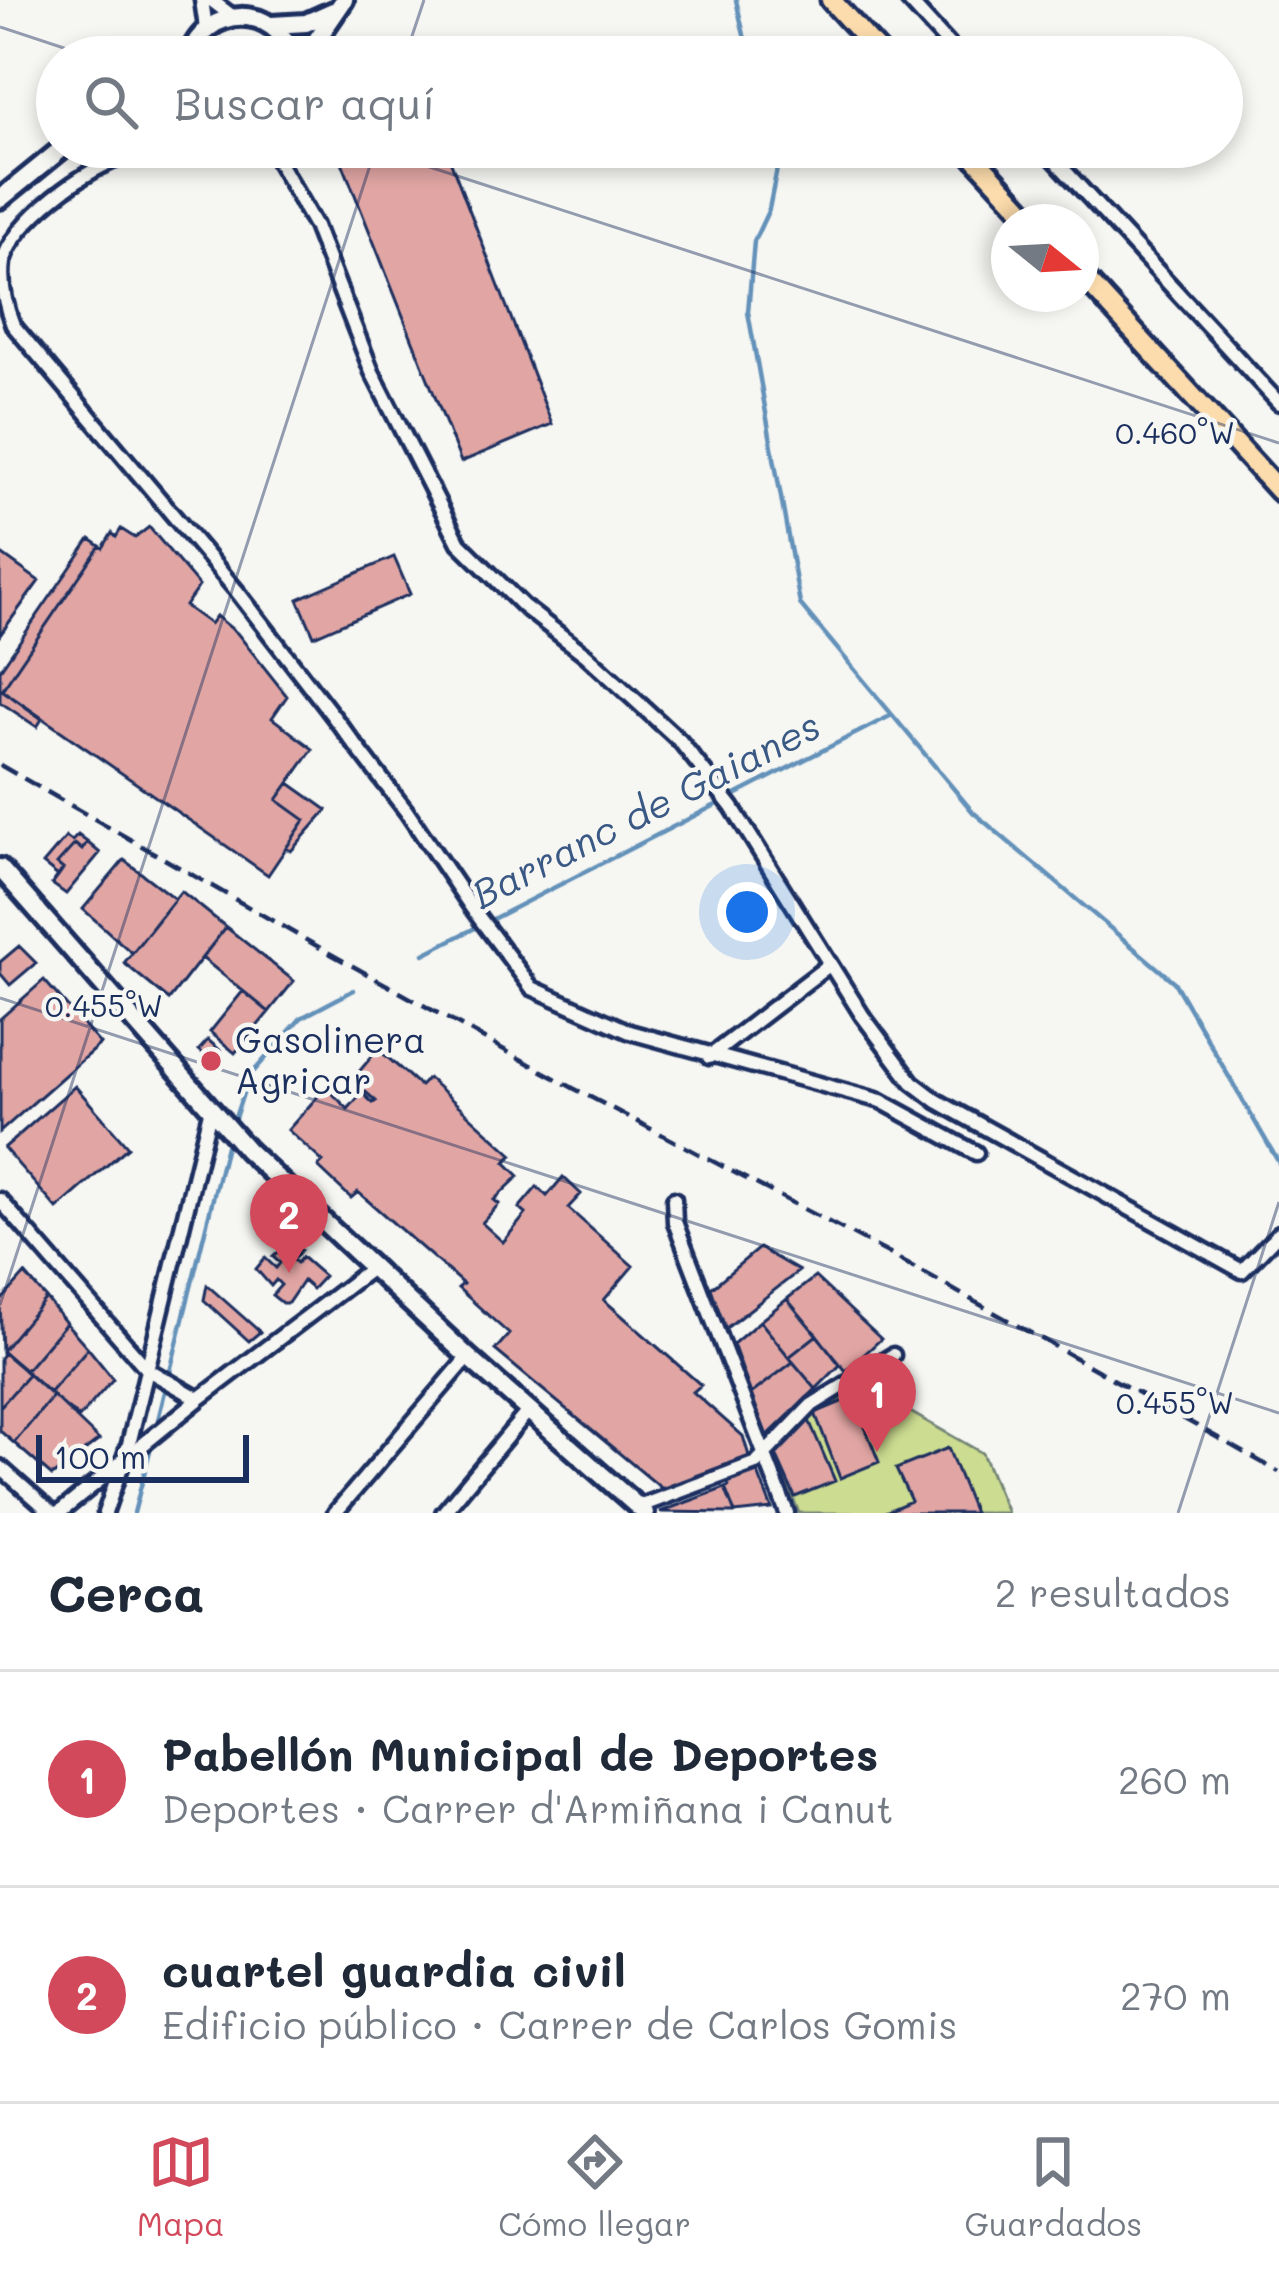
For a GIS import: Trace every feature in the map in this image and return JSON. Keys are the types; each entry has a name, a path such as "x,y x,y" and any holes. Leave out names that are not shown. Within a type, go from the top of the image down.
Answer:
{"main road":[{"path":"831,0 864,36"},
{"path":"984,168 1017,204"},
{"path":"1099,294 1279,490"}],"street":[{"path":"202,0 206,28"},
{"path":"211,0 232,16"},
{"path":"908,0 941,36"},
{"path":"272,26 306,23 339,6"},
{"path":"319,36 339,6"},
{"path":"201,36 206,28 232,16 272,26 282,36"},
{"path":"0,199 38,168"},
{"path":"97,168 47,203 4,258 3,302 13,326 236,590 407,812 532,988 630,1032 881,1101 976,1153"},
{"path":"284,168 315,226 372,372 459,543 680,741 732,807 829,965 912,1082 937,1101 1242,1271 1278,1234"},
{"path":"1062,168 1279,403"},
{"path":"0,868 247,1150 468,1357 642,1510 756,1463 812,1405 892,1355"},
{"path":"709,1057 829,965"},
{"path":"104,1513 152,1372 210,1112"},
{"path":"674,1199 675,1222 787,1513"},
{"path":"0,1200 152,1372 200,1399"},
{"path":"0,1467 55,1513 373,1267"},
{"path":"335,1513 468,1357"},
{"path":"443,1513 529,1410"}],"green space":[{"path":"868,1388 982,1453 1007,1513 799,1513 774,1450 814,1409"}],"building":[{"path":"344,168 453,168 552,424 461,462"},
{"path":"149,527 199,586 185,606 210,624 216,616 237,633 287,696 272,718 313,749 277,800 305,820 268,875 2,690 100,546 121,529 135,538"},
{"path":"90,539 100,546 2,690 42,719 37,727 0,702 0,670"},
{"path":"0,553 39,581 0,635"},
{"path":"394,557 410,594 314,636 298,599"},
{"path":"289,783 327,810 291,851 286,848 305,820 277,800"},
{"path":"78,835 87,842 82,850 75,844 57,864 63,869 58,876 43,864 66,837 72,841"},
{"path":"87,842 100,853 66,894 52,884 63,869 57,864 75,844 82,850"},
{"path":"124,860 175,899 132,953 83,909"},
{"path":"181,891 226,927 169,1000 124,963"},
{"path":"226,927 294,981 269,1012 202,958"},
{"path":"19,946 36,963 10,985 0,973 0,962"},
{"path":"44,980 100,1044 0,1132 0,1019"},
{"path":"243,991 269,1012 235,1053 210,1032"},
{"path":"208,1040 221,1051 211,1061 199,1050"},
{"path":"378,1049 420,1086 428,1078 513,1155 505,1162 519,1176 494,1200 499,1204 482,1223 503,1242 526,1214 519,1208 537,1187 547,1196 563,1177 581,1194 568,1208 633,1266 604,1300 701,1385 693,1392 743,1436 750,1459 666,1492 495,1350 509,1334 458,1288 463,1284 358,1192 351,1198 318,1167 323,1162 288,1130 326,1087 348,1109 362,1093 376,1101 352,1080"},
{"path":"75,1086 128,1147 57,1209 4,1148"},
{"path":"291,1241 301,1250 293,1260 297,1263 302,1257 324,1276 312,1289 303,1281 288,1303 282,1303 272,1295 281,1285 276,1280 271,1286 256,1269 265,1258 276,1268 280,1263 273,1257"},
{"path":"759,1248 799,1271 725,1329 711,1288"},
{"path":"25,1274 46,1298 2,1351 0,1302"},
{"path":"815,1277 881,1339 846,1371 787,1299"},
{"path":"207,1285 260,1332 249,1341 204,1300"},
{"path":"46,1298 66,1323 25,1371 2,1351"},
{"path":"787,1299 817,1335 789,1357 760,1321"},
{"path":"760,1321 793,1362 751,1394 733,1344"},
{"path":"66,1323 88,1348 49,1393 25,1371"},
{"path":"817,1335 840,1365 816,1389 789,1357"},
{"path":"88,1348 113,1379 79,1418 49,1393"},
{"path":"4,1353 29,1374 0,1407 0,1358"},
{"path":"793,1362 816,1389 767,1436 751,1394"},
{"path":"29,1374 53,1396 14,1443 0,1431 0,1407"},
{"path":"53,1396 99,1440 52,1476 14,1443"},
{"path":"853,1397 879,1462 840,1478 815,1413"},
{"path":"808,1418 835,1481 795,1497 774,1450"},
{"path":"948,1448 974,1513 883,1513 911,1501 896,1469"},
{"path":"756,1468 772,1509 735,1513 725,1480"},
{"path":"725,1488 735,1513 660,1512"}],"waterway":[{"path":"736,0 744,36"},
{"path":"777,168 769,209 754,241 748,312 800,604 973,812 1174,982 1279,1163"},
{"name":"Barranc de Gaianes","path":"424,954 892,715"},
{"name":"Barranc de Gaianes","path":"233,1124 248,1078 301,1018 354,990"},
{"name":"Barranc de Gaianes","path":"155,1432 229,1134"},
{"name":"Barranc de Gaianes","path":"134,1513 152,1443"}],"railway":[{"path":"0,765 573,1088 888,1253 1279,1472"}],"place":[{"name":"Gasolinera Agricar","path":"211,1061"},
{"name":"cuartel guardia civil","path":"289,1273"},
{"name":"Pabellón Municipal de Deportes","path":"877,1452"}]}
